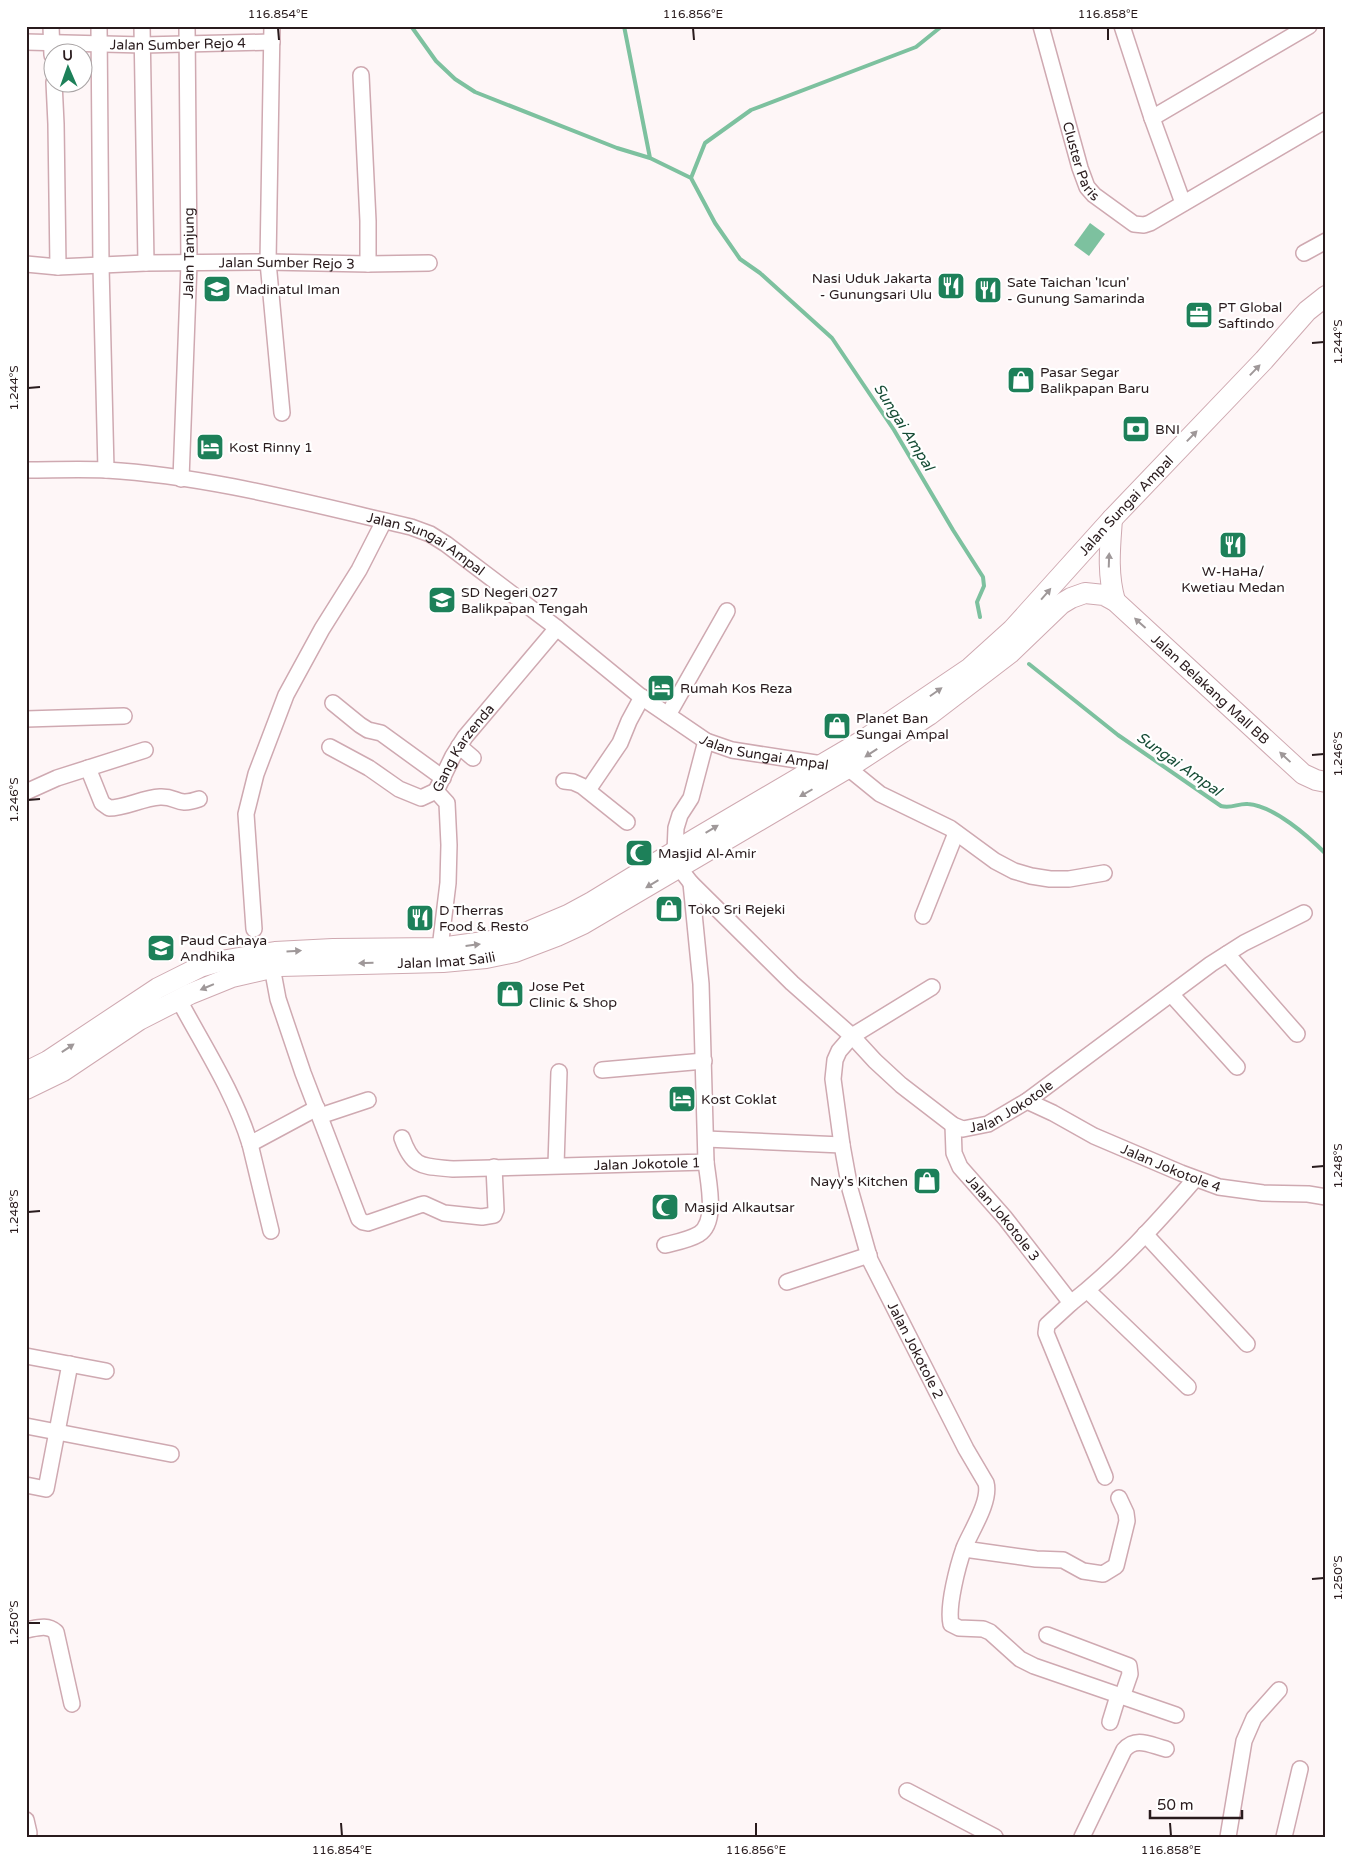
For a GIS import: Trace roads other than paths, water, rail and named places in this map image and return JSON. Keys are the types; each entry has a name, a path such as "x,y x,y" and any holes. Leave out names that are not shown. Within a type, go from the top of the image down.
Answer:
{"main road":[{"name":"Jalan Sungai Ampal","path":"848,768 929,715 970,676 1013,641 1112,519 1264,360 1308,311 1326,296"},
{"path":"1112,519 1109,577 1115,601"},
{"name":"Jalan Belakang Mall BB","path":"1013,641 1071,598 1085,593 1104,595 1115,601 1303,774 1326,782"},
{"name":"Jalan Sungai Ampal","path":"821,764 862,742 970,676"},
{"name":"Jalan Imat Saili","path":"26,1072 48,1061 158,988 200,967 221,961 275,952 333,949 440,948 512,938 568,915 592,902 679,864 821,764"},
{"name":"Jalan Imat Saili","path":"26,1089 63,1072 140,1020 179,1000 232,977 272,967 357,963 443,962 486,958 515,952 538,944 583,924 679,864 848,768"}],"street":[{"path":"52,26 52,42"},
{"path":"99,26 106,470"},
{"path":"142,26 146,263"},
{"name":"Jalan Tanjung","path":"181,479 189,263 187,26"},
{"path":"272,26 268,262 282,413"},
{"name":"Cluster Paris","path":"1041,26 1080,168 1087,187 1108,206 1130,222 1139,225 1150,223 1326,120"},
{"path":"1122,26 1152,118 1183,203"},
{"path":"1152,118 1308,26"},
{"name":"Jalan Sumber Rejo 4","path":"26,42 42,46"},
{"name":"Jalan Sumber Rejo 4","path":"92,45 272,42"},
{"path":"361,75 368,220 368,264"},
{"path":"54,92 58,267"},
{"path":"1304,253 1326,241"},
{"name":"Jalan Sumber Rejo 3","path":"26,264 58,267 146,263 429,263"},
{"name":"Jalan Sungai Ampal","path":"26,470 106,470 181,479 259,492 411,527 430,534 557,628 642,697 706,741 732,750 821,764"},
{"path":"254,929 246,814 256,774 286,695 322,629 359,570 384,521"},
{"path":"668,716 726,612"},
{"name":"Gang Karzenda","path":"440,948 448,883 449,845 447,803 440,784 459,746 479,719 557,628"},
{"path":"588,790 620,744 629,721 642,697"},
{"path":"330,747 369,768 412,795 421,798 440,784 381,732 368,730 333,704"},
{"path":"26,719 124,716"},
{"name":"Jalan Jokotole 1","path":"402,1138 413,1160 420,1164 453,1169 706,1162 701,984 674,839 680,815 691,798 706,741"},
{"path":"459,746 472,758"},
{"path":"29,789 57,778 145,750"},
{"path":"821,764 848,768 880,794 950,828 995,861 1014,871 1050,879 1069,879 1104,874"},
{"path":"88,768 102,803 109,808 155,798 169,798 182,803 199,799"},
{"path":"564,781 573,782 588,790 627,822"},
{"path":"923,916 956,833"},
{"name":"Jalan Jokotole","path":"679,864 792,983 852,1036 875,1061 901,1085 953,1125 963,1129 988,1124 1027,1101 1244,942 1304,913"},
{"path":"1228,954 1297,1034"},
{"path":"272,967 278,1000 302,1073 319,1112 359,1219 368,1223 424,1204 444,1213 482,1218 494,1215 496,1210 491,1167"},
{"path":"852,1036 932,987"},
{"path":"1171,994 1237,1066"},
{"path":"179,1000 225,1084 244,1125 271,1231"},
{"name":"Jalan Jokotole 2","path":"852,1036 839,1051 835,1060 833,1079 850,1189 869,1255 970,1459 986,1483 987,1494 964,1549 956,1574 950,1615 951,1624 965,1629 983,1629 990,1632 1020,1659 1034,1666 1176,1715"},
{"path":"602,1070 704,1061"},
{"path":"556,1166 559,1072"},
{"path":"250,1144 319,1112 368,1100"},
{"name":"Jalan Jokotole 4","path":"1027,1101 1094,1136 1195,1179 1219,1187 1326,1197"},
{"name":"Jalan Jokotole 3","path":"953,1125 954,1153 960,1167 1010,1225 1071,1303"},
{"path":"706,1139 842,1145"},
{"path":"665,1245 688,1239 701,1233 707,1226 710,1209 706,1162"},
{"path":"1105,1477 1046,1333 1047,1325 1071,1303 1088,1291 1146,1234 1195,1179"},
{"path":"1146,1234 1247,1344"},
{"path":"787,1282 869,1255"},
{"path":"1088,1291 1188,1387"},
{"path":"26,1356 106,1371"},
{"path":"26,1485 46,1489 70,1364"},
{"path":"26,1426 171,1454"},
{"path":"964,1549 1036,1559 1063,1560 1083,1571 1103,1574 1113,1570 1118,1561 1127,1521 1126,1513 1119,1498"},
{"path":"26,1630 43,1627 56,1632 72,1704"},
{"path":"1047,1635 1129,1666 1130,1674 1110,1722"},
{"path":"1228,1837 1244,1741 1254,1718 1279,1690"},
{"path":"1082,1837 1128,1744 1138,1741 1166,1749"},
{"path":"1284,1837 1300,1769"},
{"path":"907,1791 995,1837"}],"waterway":[{"path":"411,26 436,61 455,79 475,92 617,148 650,158 691,178"},
{"path":"624,26 650,158"},
{"name":"Sungai Ampal","path":"942,26 916,47 751,110 705,143 691,178 715,223 740,259 760,273 832,338 894,430 983,577 984,586 977,602 980,617"},
{"name":"Sungai Ampal","path":"1029,664 1118,735 1221,806 1228,807 1248,804 1269,810 1290,823 1326,854"}],"place":[{"name":"Nasi Uduk Jakarta - Gunungsari Ulu","path":"951,286"},
{"name":"Madinatul Iman","path":"217,289"},
{"name":"Sate Taichan 'Icun' - Gunung Samarinda","path":"988,290"},
{"name":"PT Global Saftindo","path":"1199,315"},
{"name":"Pasar Segar Balikpapan Baru","path":"1021,380"},
{"name":"BNI","path":"1136,429"},
{"name":"Kost Rinny 1","path":"210,447"},
{"name":"W-HaHa/ Kwetiau Medan","path":"1233,545"},
{"name":"SD Negeri 027 Balikpapan Tengah","path":"442,600"},
{"name":"Rumah Kos Reza","path":"661,688"},
{"name":"Planet Ban Sungai Ampal","path":"837,726"},
{"name":"Masjid Al-Amir","path":"639,853"},
{"name":"Toko Sri Rejeki","path":"669,909"},
{"name":"D Therras Food & Resto","path":"420,918"},
{"name":"Paud Cahaya Andhika","path":"161,948"},
{"name":"Jose Pet Clinic & Shop","path":"510,994"},
{"name":"Kost Coklat","path":"682,1099"},
{"name":"Nayy's Kitchen","path":"927,1181"},
{"name":"Masjid Alkautsar","path":"665,1207"}]}
